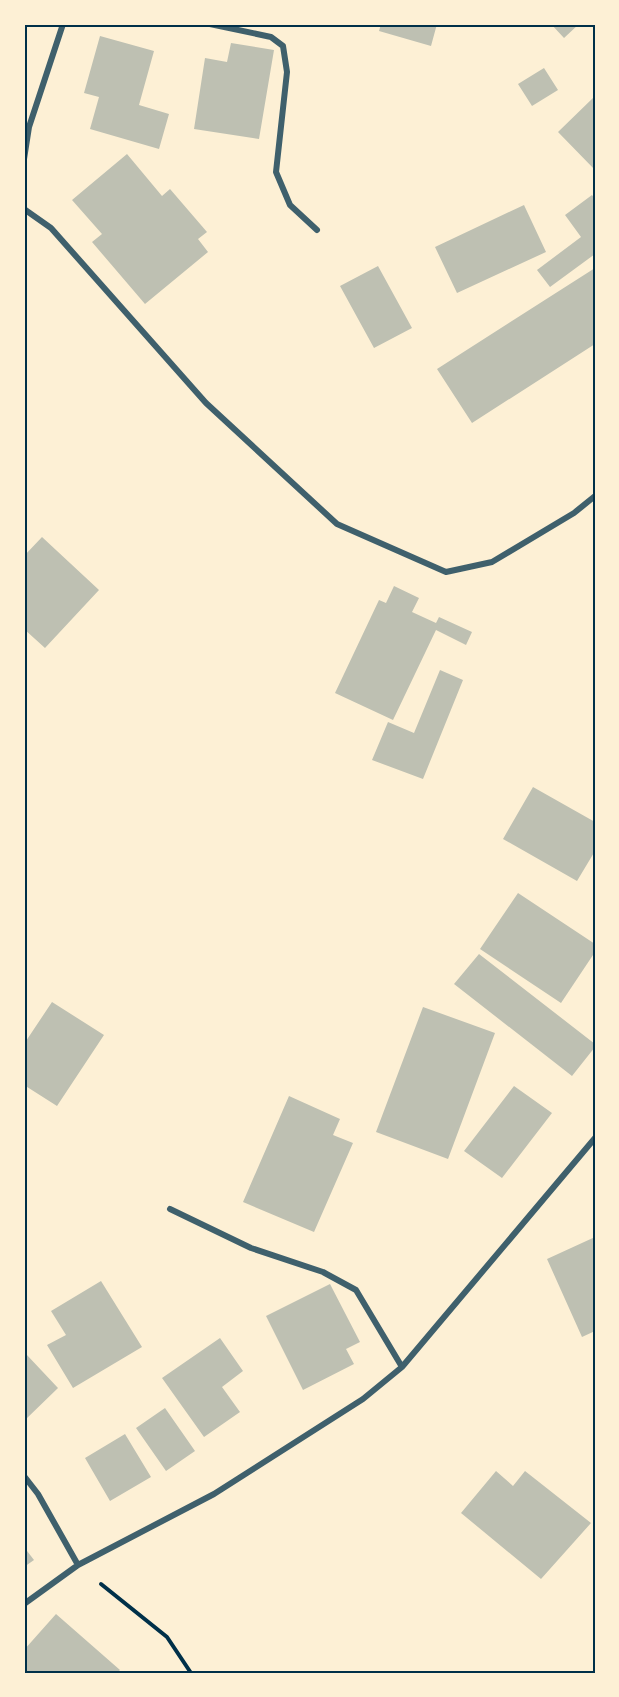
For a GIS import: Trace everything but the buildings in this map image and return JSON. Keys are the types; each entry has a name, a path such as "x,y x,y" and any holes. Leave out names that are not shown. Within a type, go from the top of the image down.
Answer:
{"street":[{"path":"24,159 29,127 63,24"},
{"path":"210,24 271,37 283,46 287,72 276,172 290,205 317,230"},
{"path":"24,209 51,228 206,403 337,524 446,572 492,562 574,513 595,496"},
{"path":"24,1604 78,1565 214,1494 363,1399 402,1367 595,1138"},
{"path":"170,1209 251,1248 323,1272 356,1290 402,1367"},
{"path":"24,1476 38,1494 78,1565"}],"path":[{"path":"78,1565 167,1637 191,1673"}]}
